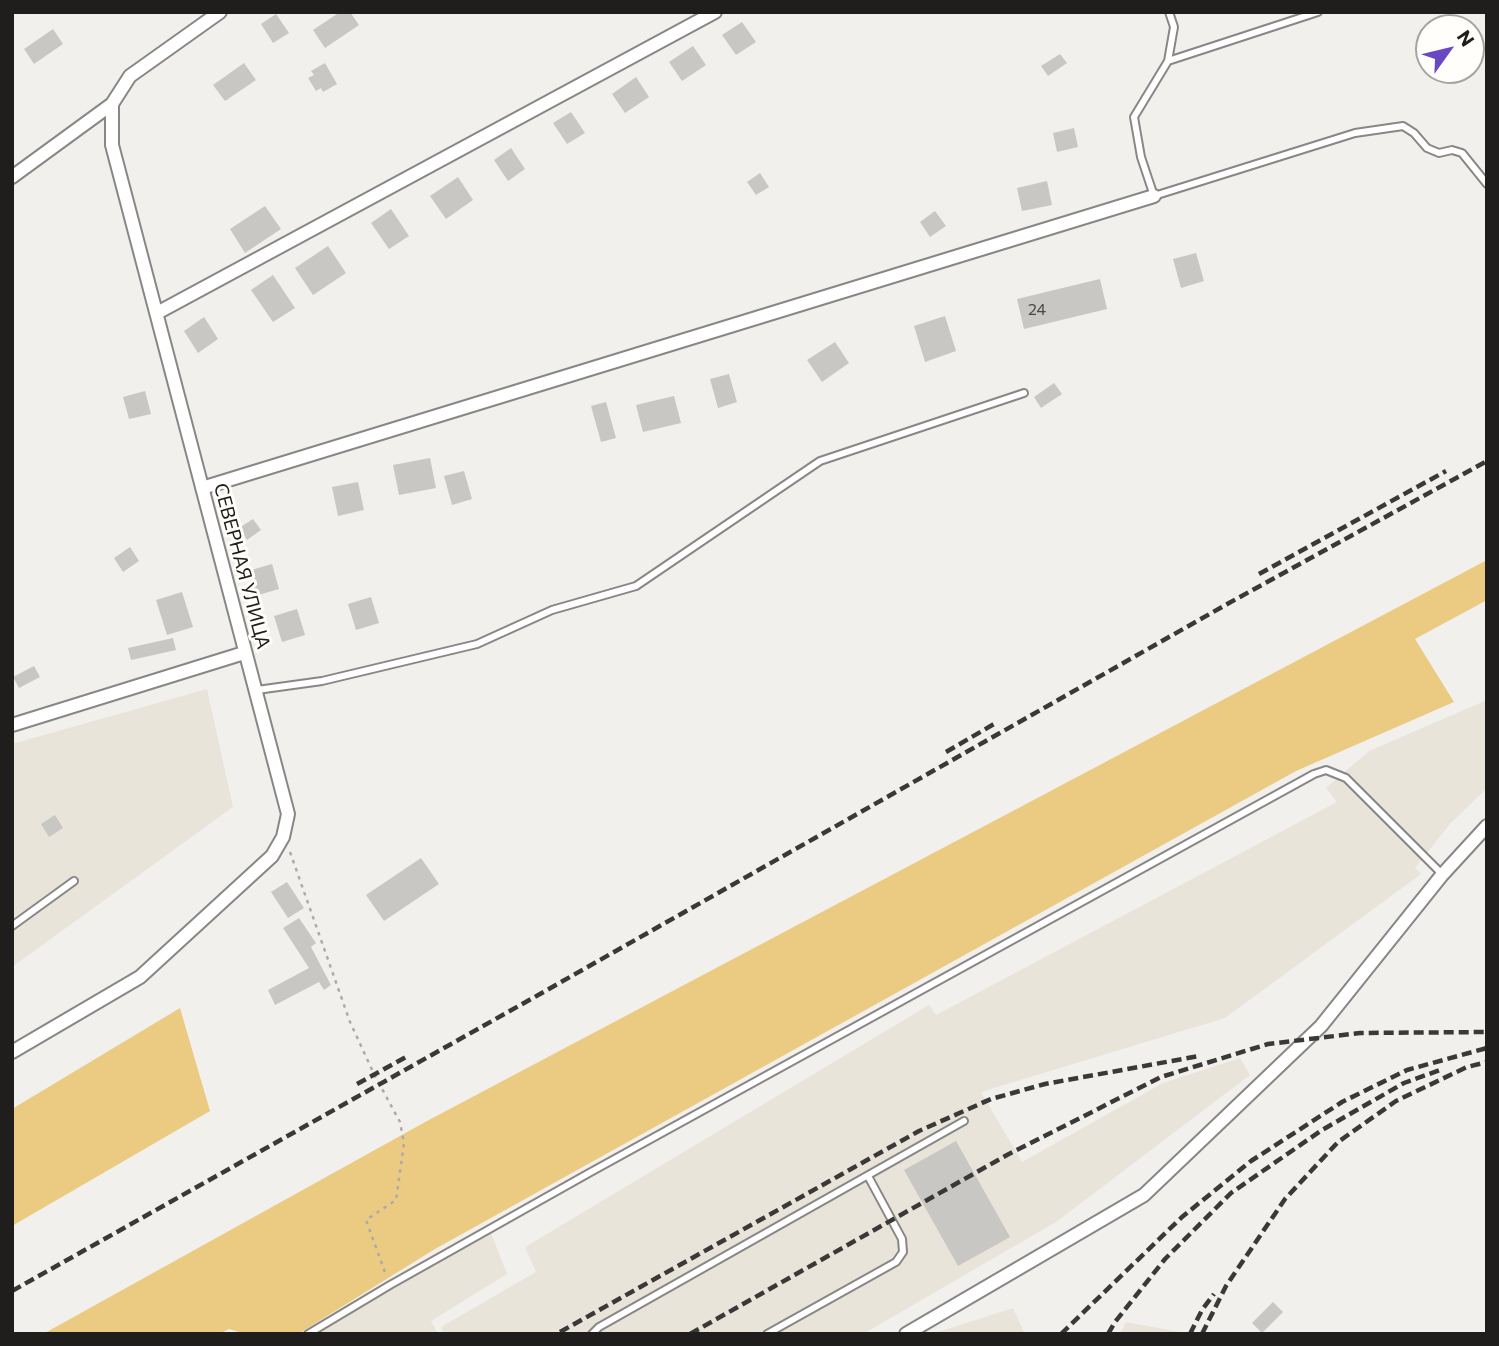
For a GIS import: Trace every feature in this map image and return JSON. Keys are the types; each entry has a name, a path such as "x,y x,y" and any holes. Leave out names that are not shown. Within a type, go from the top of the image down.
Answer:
{"street":[{"path":"12,177 112,104 130,76 220,12"},
{"path":"157,313 715,12"},
{"name":"СЕВЕРНАЯ УЛИЦА","path":"112,104 112,145 288,814 283,837"},
{"path":"202,488 1154,196"},
{"path":"12,726 244,653"},
{"path":"906,1334 1144,1195 1321,1026 1442,875 1487,826"},
{"path":"12,1052 140,977 272,856 283,837"}],"lane":[{"path":"1169,12 1174,27 1168,61 1134,117 1141,157 1154,196 1355,133 1403,126 1414,133 1427,148 1439,153 1452,150 1462,153 1487,184"},
{"path":"1168,61 1318,12"},
{"path":"257,690 322,681 477,644 552,610 636,586 820,461 1024,393"},
{"path":"308,1334 390,1284 1314,774 1326,770 1346,778 1442,875"},
{"path":"12,926 74,881"},
{"path":"592,1334 599,1327 964,1121"},
{"path":"767,1334 896,1262 903,1252 902,1239 868,1176"}],"path":[{"path":"283,837 295,863 350,1022 400,1122 404,1143 396,1200 366,1220 390,1284"}],"shaded area":[{"path":"1487,560 1487,600 1415,639 1454,702 1296,771 435,1249 298,1334 245,1334 229,1329 219,1334 43,1334 427,1121"},
{"path":"207,689 233,807 12,967 12,744"},
{"path":"1487,700 1487,788 1449,825 1415,868 1421,874 1225,1018 981,1092 1022,1162 1163,1083 1240,1058 1250,1075 1056,1222 863,1334 444,1334 441,1327 536,1272 525,1247 929,1005 936,1015 1337,802 1326,788 1369,751"},
{"path":"180,1008 210,1111 12,1226 12,1109"},
{"path":"488,1225 507,1274 431,1321 438,1334 302,1334"},
{"path":"1013,1308 1025,1334 935,1334 938,1332"},
{"path":"1126,1322 1191,1334 1120,1334"}],"building":[{"path":"340,12 350,12 359,25 325,48 313,30"},
{"path":"276,14 289,33 273,43 261,24"},
{"path":"742,22 756,42 736,55 722,35"},
{"path":"53,29 63,44 34,64 24,49"},
{"path":"693,46 706,65 682,81 669,62"},
{"path":"1060,54 1067,63 1048,76 1041,66"},
{"path":"244,63 256,80 225,101 213,85"},
{"path":"325,63 337,84 323,92 321,88 316,91 308,78 314,75 311,71"},
{"path":"636,77 649,97 625,113 612,94"},
{"path":"571,112 585,133 567,144 553,123"},
{"path":"1074,128 1078,147 1057,152 1053,133"},
{"path":"511,148 525,169 508,181 494,160"},
{"path":"760,173 769,187 756,195 747,182"},
{"path":"458,177 473,200 446,219 430,196"},
{"path":"1047,181 1052,205 1022,211 1017,188"},
{"path":"265,206 281,229 245,253 230,229"},
{"path":"391,209 409,236 389,249 371,223"},
{"path":"935,211 946,226 930,237 920,222"},
{"path":"328,246 346,273 313,295 295,268"},
{"path":"1196,253 1204,281 1181,288 1173,259"},
{"path":"273,275 295,308 273,322 251,290"},
{"path":"1100,279 1107,309 1024,329 1017,299"},
{"path":"945,316 956,351 925,362 914,326"},
{"path":"204,317 218,339 198,353 184,331"},
{"path":"835,342 849,363 822,382 807,360"},
{"path":"729,374 737,402 718,408 710,379"},
{"path":"1054,383 1062,394 1041,408 1034,397"},
{"path":"145,391 151,414 129,419 123,397"},
{"path":"674,396 681,423 643,432 636,405"},
{"path":"606,402 616,438 601,442 591,406"},
{"path":"430,458 436,488 399,495 393,465"},
{"path":"464,471 472,499 452,505 444,476"},
{"path":"358,482 364,510 338,516 332,487"},
{"path":"253,519 261,530 247,540 239,528"},
{"path":"130,547 139,561 123,572 114,558"},
{"path":"272,564 279,589 255,596 248,571"},
{"path":"182,592 193,627 167,635 156,600"},
{"path":"371,597 379,623 356,630 348,604"},
{"path":"297,609 305,635 282,642 274,616"},
{"path":"173,638 176,650 131,660 128,648"},
{"path":"34,666 40,677 19,688 13,677"},
{"path":"55,815 63,828 49,837 41,824"},
{"path":"421,858 439,884 384,921 366,895"},
{"path":"287,882 304,908 288,918 271,892"},
{"path":"299,918 316,943 311,947 331,985 324,990 319,982 275,1005 268,990 309,968 283,928"},
{"path":"956,1141 1010,1237 958,1266 904,1170"},
{"path":"1273,1302 1283,1312 1262,1333 1252,1323"}],"railway":[{"path":"12,1291 1229,603 1487,461"},
{"path":"1259,574 1446,471"},
{"path":"946,752 994,724"},
{"path":"690,1334 1007,1155 1161,1077 1268,1044 1360,1033 1487,1032"},
{"path":"1061,1334 1182,1217 1251,1161 1342,1102 1407,1070 1487,1048"},
{"path":"560,1332 919,1131 991,1099 1045,1084 1199,1056"},
{"path":"357,1084 406,1057"},
{"path":"1202,1334 1226,1286 1285,1199 1338,1142 1396,1101 1467,1067 1487,1062"},
{"path":"1108,1334 1165,1259 1231,1193 1322,1130 1404,1083 1440,1070"},
{"path":"1190,1334 1214,1294"}]}
